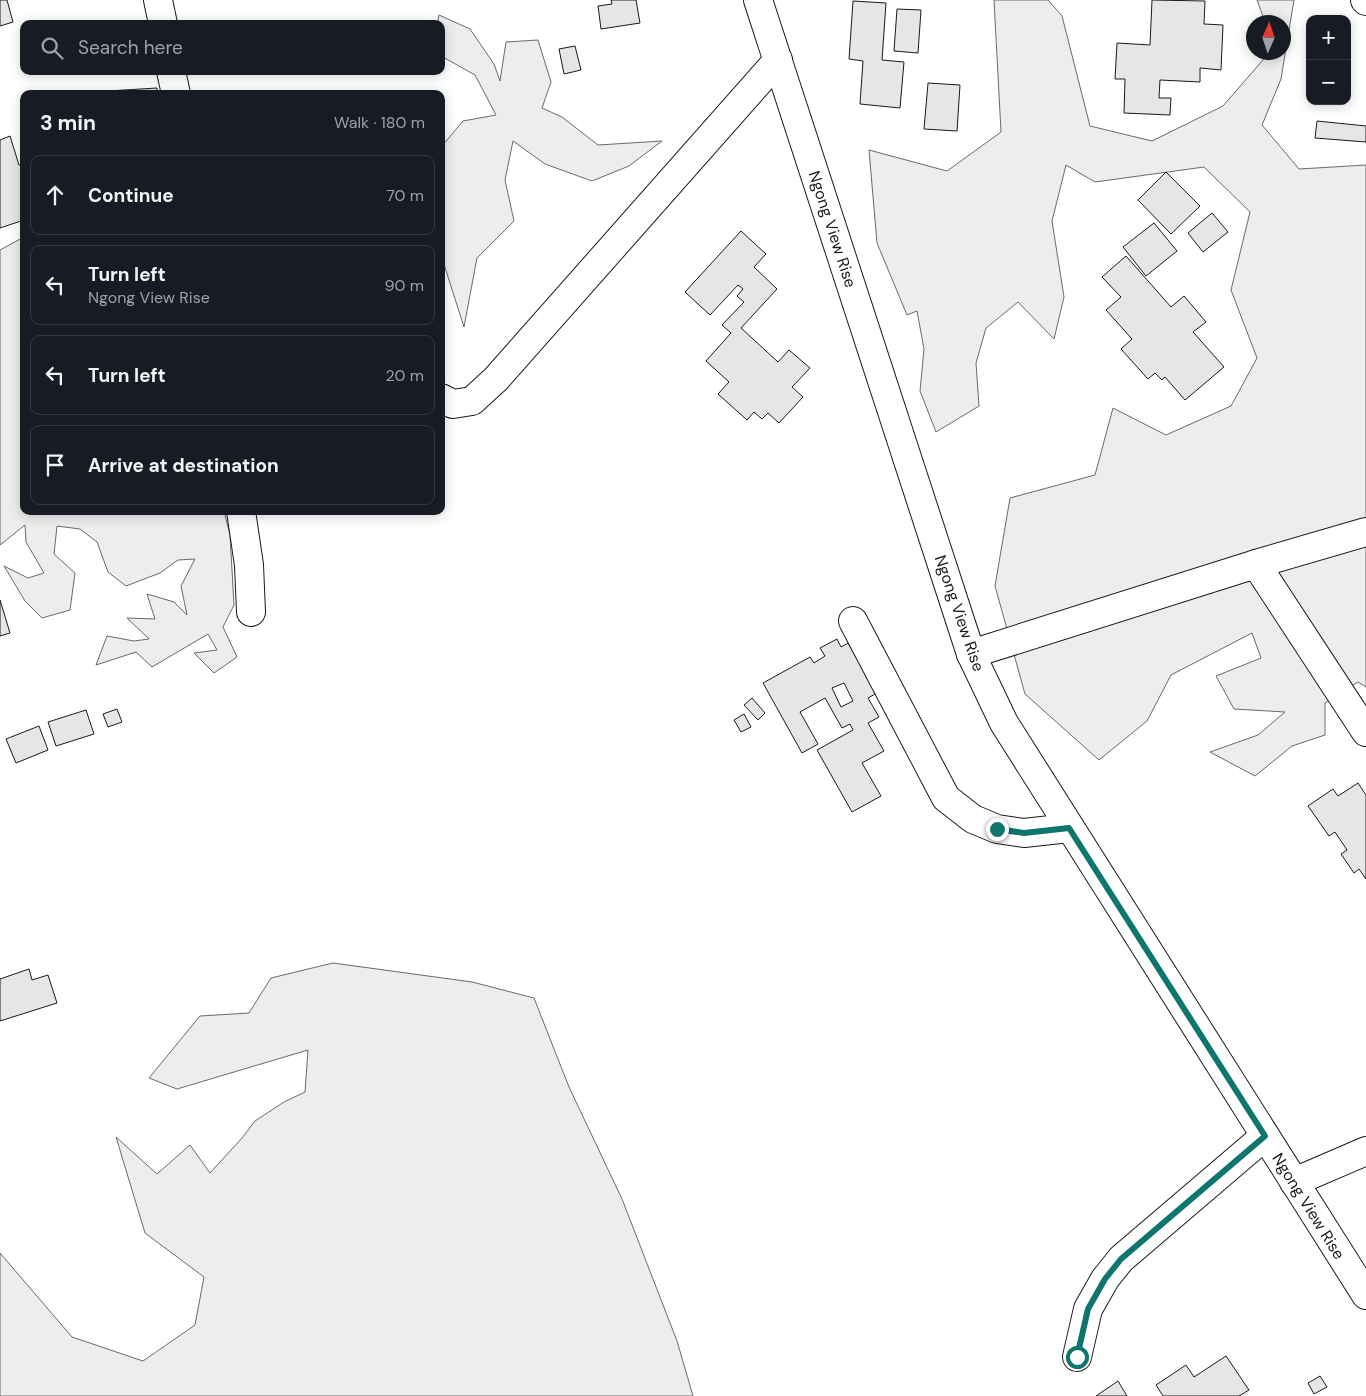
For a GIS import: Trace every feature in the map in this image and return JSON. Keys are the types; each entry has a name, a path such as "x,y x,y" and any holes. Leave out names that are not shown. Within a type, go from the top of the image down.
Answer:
{"street":[{"path":"158,0 162,20"},
{"name":"Ngong View Rise","path":"758,0 971,654 1004,723 1366,1295"},
{"path":"445,400 453,404 472,401 496,379 778,60"},
{"path":"172,75 175,90"},
{"path":"242,515 249,565 251,612"},
{"path":"971,654 1256,564 1366,532"},
{"path":"1256,564 1366,732"},
{"path":"853,621 946,798 973,818 997,829 1024,833 1069,828"},
{"path":"1077,1357 1088,1309 1105,1279 1121,1259 1265,1136"},
{"path":"1294,1182 1366,1151"}],"shaded area":[{"path":"994,0 1048,0 1062,16 1090,126 1152,141 1223,106 1263,60 1284,60 1281,79 1262,125 1299,169 1366,165 1366,687 1358,682 1325,703 1325,735 1292,746 1255,776 1210,752 1258,735 1285,712 1234,709 1216,676 1261,658 1252,633 1171,675 1147,721 1099,760 1025,694 995,586 1010,498 1095,475 1113,408 1166,435 1231,406 1257,358 1231,290 1250,212 1204,167 1095,182 1066,165 1052,221 1064,297 1054,339 1018,302 986,328 976,363 979,406 936,432 920,391 924,349 917,311 907,315 877,243 869,150 947,171 1001,132"},
{"path":"1257,0 1294,0 1291,18 1291,15 1262,15"},
{"path":"439,15 470,29 494,64 500,81 506,42 538,40 551,82 542,108 562,117 598,145 662,141 629,166 592,181 545,164 513,141 505,180 514,221 477,258 464,327 445,268 445,142 463,121 496,115 475,75 445,58 445,20 438,20"},
{"path":"20,239 20,515 225,515 230,535 234,605 223,627 237,657 214,673 194,653 217,650 208,634 152,667 136,652 96,665 107,636 134,641 149,639 127,618 155,619 147,594 174,602 187,615 181,586 195,559 178,560 160,573 126,586 108,572 97,542 80,529 57,526 54,554 75,573 70,610 42,618 25,601 4,566 28,578 44,573 26,542 25,525 0,545 0,250"},
{"path":"333,963 472,982 534,998 569,1087 622,1199 677,1341 693,1396 0,1396 0,1253 72,1337 143,1361 195,1325 204,1277 145,1233 116,1137 157,1174 190,1145 210,1173 255,1121 284,1102 305,1092 308,1050 177,1089 149,1078 200,1016 249,1013 271,978"}],"building":[{"path":"0,0 7,0 13,22 0,26"},
{"path":"611,0 636,0 640,23 601,29 598,6 612,4"},
{"path":"1152,0 1205,1 1204,24 1223,25 1221,70 1200,68 1200,82 1160,80 1159,98 1171,98 1170,115 1124,113 1125,79 1115,79 1117,43 1150,45"},
{"path":"853,1 886,3 882,60 904,62 900,108 860,104 863,61 849,59"},
{"path":"897,9 921,10 918,53 894,51"},
{"path":"575,46 581,70 564,74 559,49"},
{"path":"928,83 960,85 957,131 924,129"},
{"path":"157,88 157,90 124,90"},
{"path":"1317,121 1366,126 1366,142 1315,138"},
{"path":"10,136 20,165 20,221 0,228 0,140"},
{"path":"1166,172 1200,206 1171,234 1138,200"},
{"path":"1212,213 1228,232 1203,252 1188,233"},
{"path":"1154,223 1177,251 1146,276 1123,247"},
{"path":"741,231 766,254 754,267 777,289 741,328 778,362 789,350 810,368 792,387 803,397 779,423 768,413 762,419 754,412 747,420 718,394 729,382 706,361 731,333 722,325 744,302 737,296 743,289 738,285 710,315 685,292"},
{"path":"1126,256 1171,307 1184,296 1206,322 1193,332 1224,367 1185,400 1165,377 1162,380 1155,373 1148,379 1121,349 1132,339 1106,310 1121,297 1102,277"},
{"path":"0,600 10,633 0,636"},
{"path":"837,639 841,647 848,643 877,693 868,698 879,717 868,723 884,751 862,763 881,796 852,812 817,750 853,730 850,724 842,728 825,698 800,712 818,744 802,753 763,683 810,657 814,663 825,656 820,648","holes":["844,683 853,701 841,707 832,688"]},
{"path":"752,698 765,713 758,720 744,705"},
{"path":"117,709 122,722 108,727 103,714"},
{"path":"86,710 94,734 56,746 48,722"},
{"path":"744,714 751,727 741,732 734,720"},
{"path":"39,726 48,750 16,763 6,739"},
{"path":"1358,783 1366,795 1366,879 1359,869 1354,873 1341,854 1347,850 1335,832 1329,836 1308,806 1333,789 1338,796"},
{"path":"29,969 32,980 48,975 57,1003 0,1021 0,979"},
{"path":"1226,1356 1249,1390 1239,1396 1163,1396 1156,1385 1186,1365 1194,1377"},
{"path":"1320,1376 1327,1387 1314,1394 1308,1383"},
{"path":"1118,1381 1127,1396 1096,1396"}],"route":[{"path":"997,829 1024,833 1069,828 1265,1136 1121,1259 1105,1279 1088,1309 1077,1357"}]}
